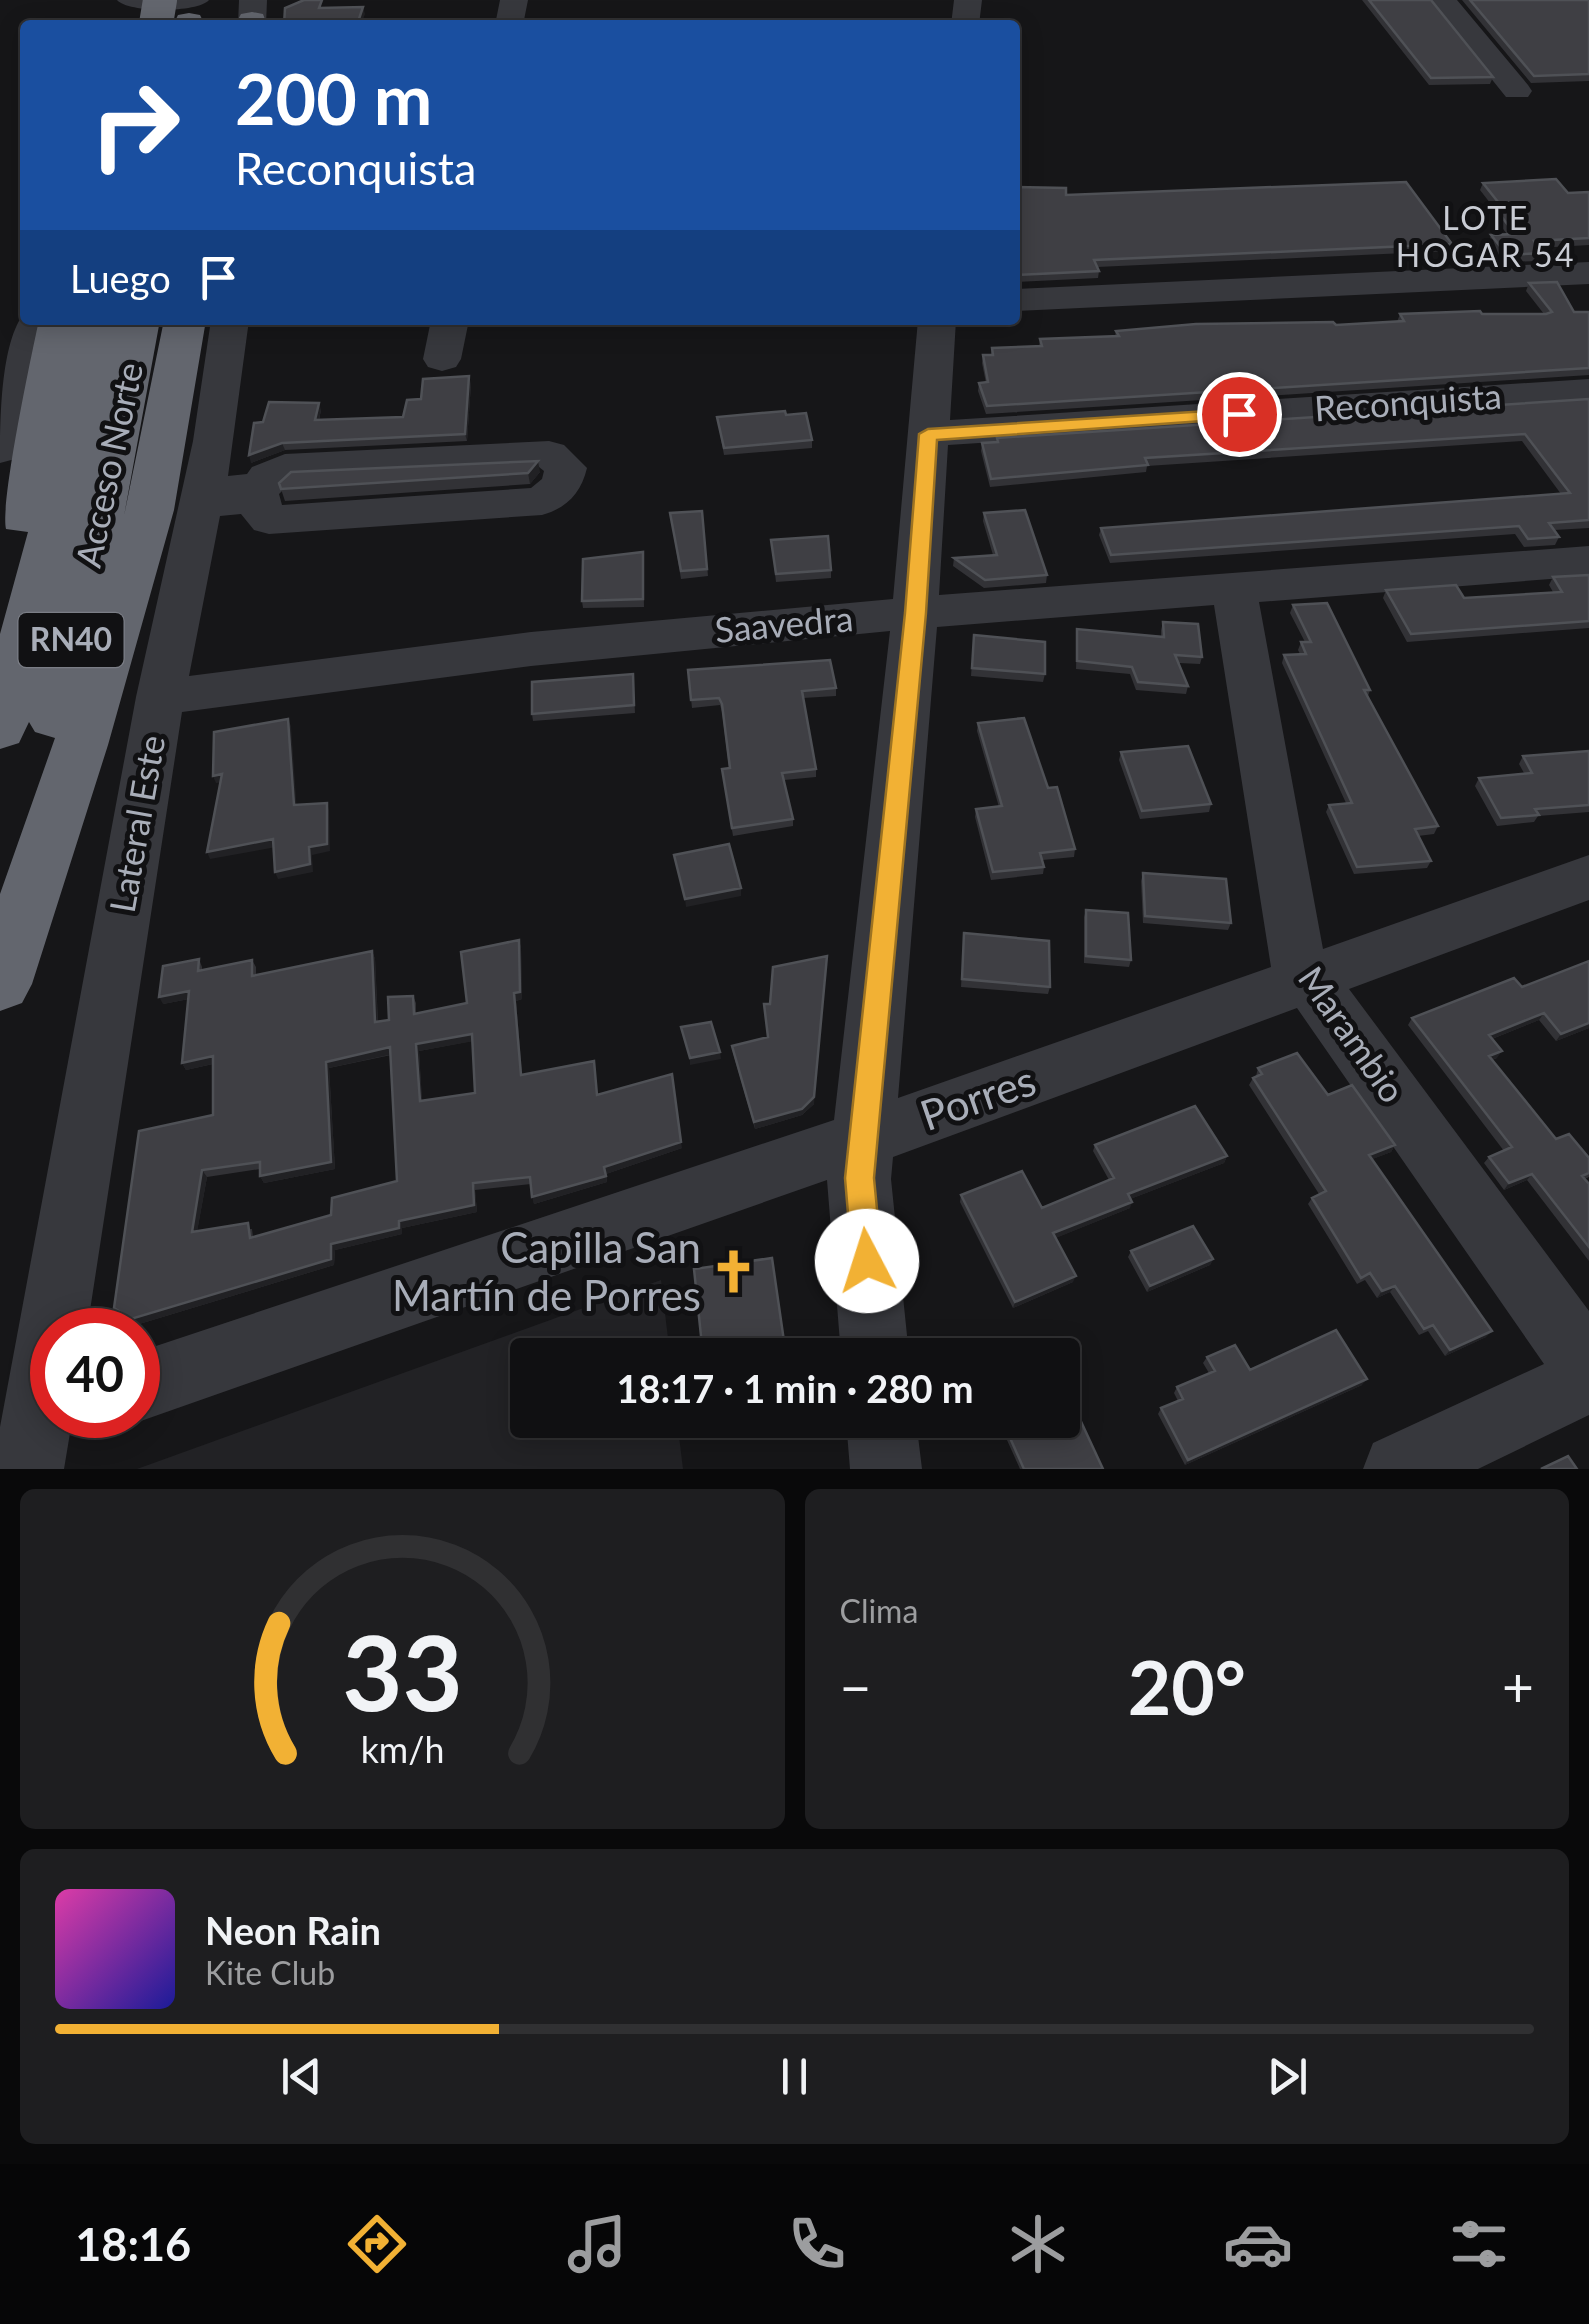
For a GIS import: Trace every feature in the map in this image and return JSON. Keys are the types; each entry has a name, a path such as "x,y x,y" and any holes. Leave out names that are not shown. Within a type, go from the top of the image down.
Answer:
{"highway":[{"path":"0,642 35,435 59,325"},
{"name":"Acceso Norte","path":"0,728 47,556 98,325"},
{"name":"Acceso Norte","path":"0,960 95,544 138,325"},
{"path":"0,984 80,746 150,510 184,325"}],"street":[{"path":"131,0 191,12"},
{"path":"1442,0 1517,91"},
{"path":"1020,300 1589,273"},
{"path":"0,450 35,325"},
{"name":"Lateral Este","path":"57,1308 160,696 202,498 229,325"},
{"path":"442,359 449,325"},
{"path":"874,1338 859,1178 915,613 937,325"},
{"name":"Reconquista","path":"928,434 1589,392"},
{"path":"549,454 562,460 566,468 562,484 542,501 270,520 261,511 260,498 202,498 263,486 267,476 286,466 549,454"},
{"name":"Saavedra","path":"160,696 530,649 915,613 1589,561"},
{"name":"Marambio","path":"1234,588 1298,964 1589,1368"},
{"name":"Porres","path":"160,1379 864,1138 1589,877"},
{"path":"1399,1469 1589,1379"},
{"path":"883,1438 886,1469"}],"shaded area":[{"path":"661,1280 668,1338 510,1338 510,1438 679,1438 683,1469 137,1469"}],"building":[{"path":"304,0 322,0 319,8 363,7 359,20 284,20 285,8"},
{"path":"1369,0 1431,0 1493,77 1431,78"},
{"path":"1470,0 1589,0 1589,74 1534,76"},
{"path":"1556,179 1568,193 1589,192 1589,238 1534,241 1541,253 1507,255 1491,235 1515,234 1494,207 1502,207 1483,183"},
{"path":"1406,182 1452,244 1094,260 1099,271 1020,275 1020,187 1066,188 1066,195"},
{"path":"1557,282 1574,312 1589,312 1589,368 987,406 979,383 988,382 983,355 993,355 992,348 1042,346 1040,339 1119,336 1116,331 1196,324 1336,325 1404,321 1400,314 1546,314 1552,312 1529,283"},
{"path":"469,376 465,434 282,443 249,455 254,423 263,422 269,402 319,403 315,420 403,417 407,400 421,399 423,379"},
{"path":"1589,399 1589,520 1549,523 1559,537 1528,539 1519,526 1111,555 1101,528 1570,493 1525,434 1145,458 1148,465 991,479 982,443 998,442 997,438"},
{"path":"785,411 786,415 806,413 812,440 724,448 717,417"},
{"path":"538,461 528,473 281,489 279,483 291,472"},
{"path":"1025,510 1047,575 985,580 954,558 997,555 984,513"},
{"path":"702,511 707,569 681,571 670,513"},
{"path":"828,536 831,570 776,574 771,540"},
{"path":"643,552 643,599 582,601 583,559"},
{"path":"1589,575 1589,621 1411,634 1386,590 1456,585 1464,598 1562,592 1553,577"},
{"path":"1327,603 1370,690 1364,690 1438,826 1415,829 1431,861 1357,867 1329,805 1352,803 1284,655 1306,654 1301,642 1311,642 1293,605"},
{"path":"1163,622 1198,624 1202,657 1175,655 1188,686 1138,682 1132,667 1077,661 1077,629 1164,637"},
{"path":"974,635 1045,642 1045,674 972,668"},
{"path":"830,660 836,688 802,691 816,769 782,773 793,819 732,828 722,769 730,768 722,704 719,698 691,700 688,670"},
{"path":"633,674 634,705 532,714 532,682"},
{"path":"1024,718 1048,788 1057,787 1075,849 1040,853 1044,867 993,872 976,809 1002,806 978,723"},
{"path":"288,719 294,805 327,803 327,844 309,847 310,864 275,872 273,839 207,852 222,774 213,776 214,732"},
{"path":"1188,746 1211,804 1142,811 1121,752"},
{"path":"1589,751 1589,805 1535,809 1539,815 1501,818 1479,778 1532,773 1523,756"},
{"path":"729,844 741,888 685,899 674,855"},
{"path":"1143,873 1226,879 1231,923 1145,916"},
{"path":"1086,910 1128,913 1131,960 1086,956"},
{"path":"964,933 1049,941 1050,987 962,979"},
{"path":"519,940 520,992 514,993 521,1075 594,1061 597,1095 672,1074 681,1142 604,1167 606,1176 532,1197 530,1177 473,1183 474,1205 399,1221 399,1228 331,1244 331,1259 160,1310 114,1308 139,1131 213,1115 213,1056 182,1063 189,991 159,997 163,966 199,959 198,971 252,960 252,976 372,951 375,1022 389,1020 388,997 413,996 414,1014 467,1003 461,952","holes":["472,1034 475,1093 420,1101 416,1044","390,1047 397,1181 332,1198 331,1215 250,1238 248,1223 192,1232 202,1170 260,1162 260,1176 331,1162 326,1062"]},
{"path":"827,956 814,1097 802,1109 754,1122 732,1046 768,1037 764,1004 770,1004 773,967"},
{"path":"1589,961 1589,1023 1561,1034 1544,1013 1489,1035 1502,1051 1489,1056 1556,1139 1569,1134 1589,1158 1589,1173 1582,1176 1589,1184 1589,1247 1532,1174 1509,1183 1489,1157 1512,1147 1412,1018 1514,978 1522,987"},
{"path":"711,1022 720,1052 690,1058 681,1027"},
{"path":"1297,1053 1328,1095 1352,1085 1395,1145 1369,1155 1492,1331 1450,1350 1433,1325 1424,1329 1395,1286 1382,1291 1370,1273 1361,1278 1312,1198 1326,1191 1253,1078 1262,1074 1258,1068"},
{"path":"1195,1106 1227,1156 1128,1194 1132,1202 1053,1233 1076,1276 1015,1302 961,1195 1022,1171 1042,1208 1114,1178 1095,1145"},
{"path":"1193,1226 1213,1259 1150,1286 1131,1251"},
{"path":"772,1258 784,1338 701,1338 694,1269"},
{"path":"1336,1330 1367,1379 1188,1460 1161,1408 1183,1399 1177,1387 1215,1371 1207,1357 1235,1345 1250,1370"},
{"path":"1080,1419 1103,1469 1024,1469 1010,1438 1080,1438"},
{"path":"1568,1456 1577,1469 1541,1469"}],"place":[{"name":"Capilla San Martín de Porres","path":"734,1272"}],"district":[{"name":"LOTE HOGAR 54","path":"1486,238"}],"route":[{"path":"867,1261 859,1178 915,613 928,434 1239,414"}]}
